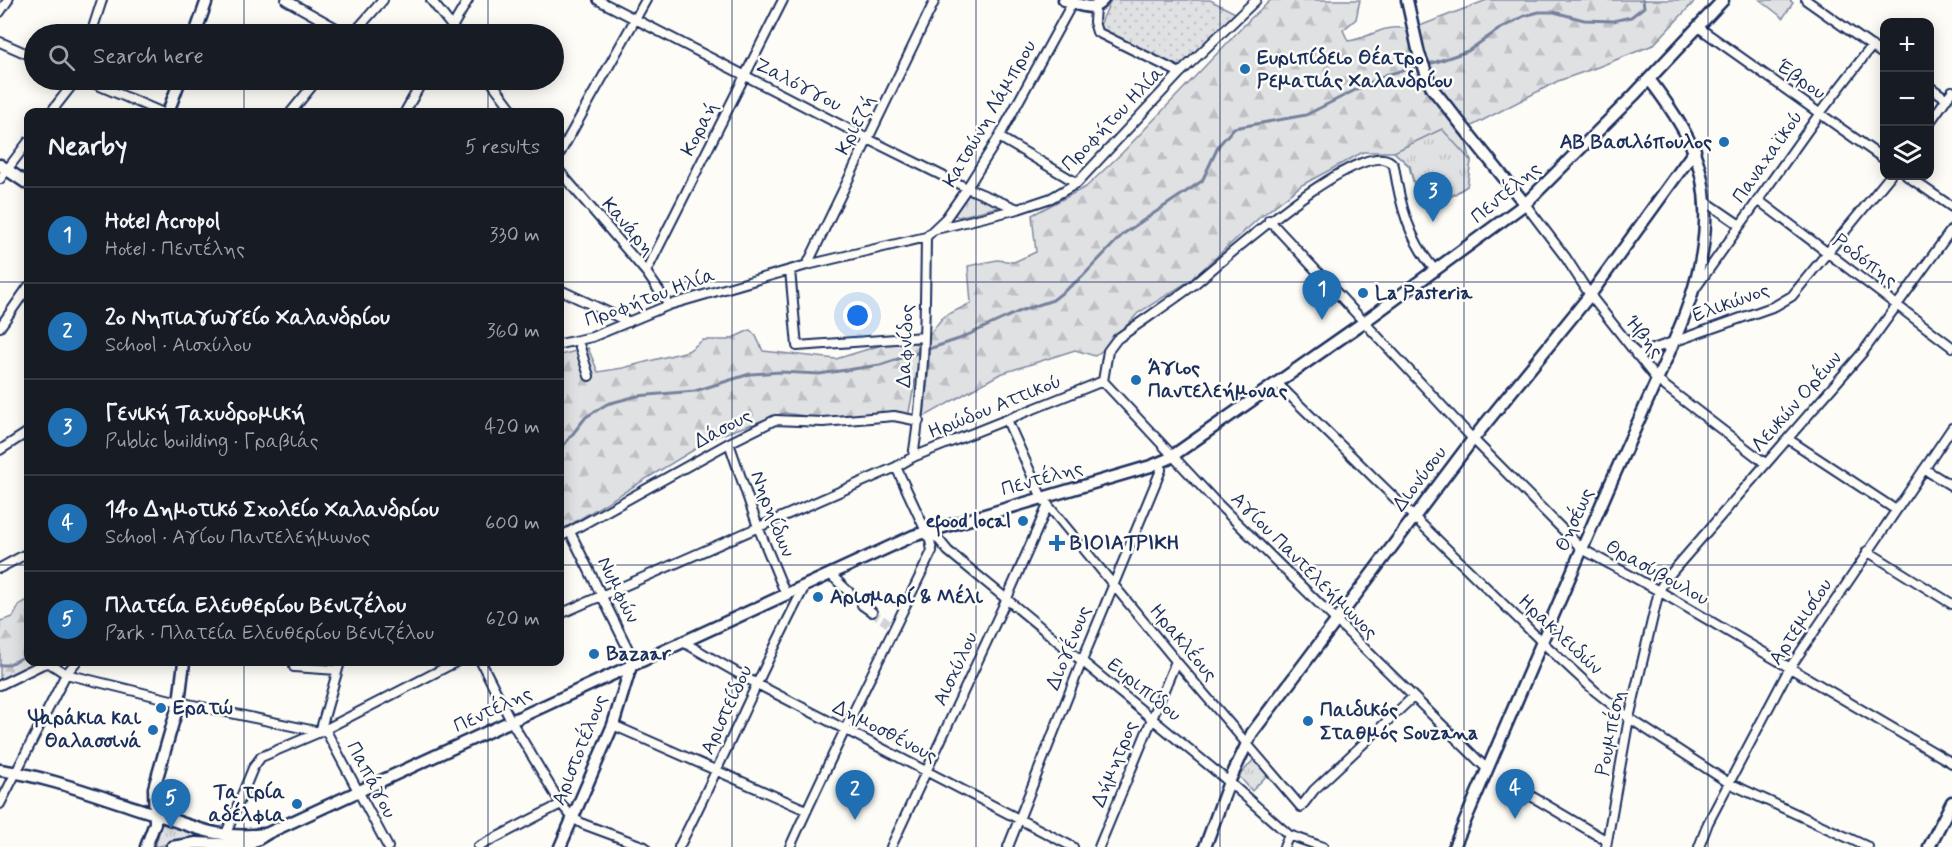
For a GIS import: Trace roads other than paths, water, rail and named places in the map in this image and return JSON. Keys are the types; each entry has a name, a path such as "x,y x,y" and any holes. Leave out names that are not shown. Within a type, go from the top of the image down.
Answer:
{"street":[{"path":"0,12 8,0"},
{"path":"94,24 102,0"},
{"path":"199,24 207,0"},
{"path":"286,0 329,24"},
{"path":"362,24 383,0"},
{"path":"431,0 448,24"},
{"path":"457,24 468,0"},
{"name":"Ζαλόγγου","path":"598,0 868,139 967,188 1018,209"},
{"path":"564,146 646,0"},
{"name":"Κοραή","path":"646,272 783,0"},
{"name":"Κριεζή","path":"807,265 935,0"},
{"name":"Προφήτου Ηλία","path":"936,229 1018,209 1051,198 1077,183 1180,73 1256,0"},
{"path":"1407,0 1426,76 1443,103 1525,204"},
{"name":"Πεντέλης","path":"268,833 928,531 1045,501 1161,462 1364,322 1525,204 1649,79 1723,0"},
{"path":"1806,0 1880,52"},
{"path":"1070,1 1084,6 1099,3 1094,22 1097,32 1180,73"},
{"name":"Κατσώνη Λάμπρου","path":"926,237 946,218 999,137 1070,1"},
{"name":"Έβρου","path":"1698,27 1880,156"},
{"path":"0,42 24,53"},
{"name":"Παναχαϊκού","path":"1694,290 1820,113 1872,46"},
{"name":"Θησέως","path":"1454,847 1582,549 1675,341 1694,290 1704,244 1705,201 1702,176 1695,150 1677,118 1649,79"},
{"path":"54,108 68,90"},
{"path":"109,90 152,108"},
{"path":"170,108 176,90"},
{"path":"294,108 309,90"},
{"path":"407,108 417,90"},
{"path":"498,90 511,108"},
{"path":"1934,90 1947,99"},
{"path":"1934,116 1952,91"},
{"path":"999,137 1077,183"},
{"path":"24,146 2,171 24,182"},
{"name":"Διονύσου","path":"1205,847 1229,782 1252,733 1473,439 1590,295 1695,150"},
{"path":"1103,381 1108,351 1117,339 1192,286 1269,220 1314,189 1366,161 1385,158 1394,166 1403,210 1411,232 1427,261 1435,270"},
{"name":"Κανάρη","path":"564,177 646,272 669,305"},
{"name":"Ελικώνος","path":"1636,355 1783,302 1799,289 1887,180"},
{"path":"1913,180 1952,207"},
{"name":"Ροδόπης","path":"1758,200 1952,347"},
{"path":"1705,201 1740,225"},
{"name":"Ήβης","path":"1525,204 1566,258 1590,295 1657,380 1765,463"},
{"name":"Θρασύβουλου","path":"1269,220 1473,439 1582,549 1659,591 1952,763"},
{"name":"Λευκών Ορέων","path":"1659,591 1665,580 1863,352 1952,229"},
{"name":"Προφήτου Ηλία","path":"564,343 578,341 669,305 807,265 926,237"},
{"name":"Δαφνίδος","path":"913,457 919,422 924,361 926,237"},
{"path":"790,270 797,346 924,340"},
{"path":"564,292 630,322"},
{"path":"0,327 24,293"},
{"path":"578,341 589,376"},
{"name":"Ηρώδου Αττικού","path":"564,612 896,467 913,457 1103,381"},
{"name":"Αγίου Παντελεήμωνος","path":"1103,381 1220,507 1487,769"},
{"name":"Ηρακλειδών","path":"1277,382 1542,642 1595,691 1629,718 1729,783 1868,847"},
{"name":"Δάσους","path":"564,535 729,443 775,420 823,422 894,416 919,422"},
{"name":"Ηρακλέους","path":"1007,420 1045,501 1176,661 1301,807 1314,790 1413,697"},
{"name":"Αρτεμισίου","path":"1699,847 1708,823 1789,669 1952,428"},
{"path":"0,450 24,435"},
{"path":"1788,439 1896,510"},
{"name":"Νηρηίδων","path":"729,443 758,527 786,595"},
{"name":"Διογένους","path":"1008,847 1113,583 1161,470 1161,462"},
{"path":"790,847 844,729 932,551 928,531 896,467"},
{"path":"1924,469 1952,486"},
{"name":"Αισχύλου","path":"891,847 1007,598 1045,501"},
{"name":"Ευριπίδου","path":"928,531 1229,782 1289,835 1323,847"},
{"name":"Νυμφών","path":"570,532 629,651 631,666"},
{"path":"932,551 935,549 948,550"},
{"path":"1867,551 1952,604"},
{"path":"0,568 24,555"},
{"path":"830,574 850,593"},
{"name":"Αριστείδου","path":"679,847 805,586"},
{"name":"Ρουμπέση","path":"1606,844 1629,718 1659,591"},
{"path":"862,605 872,612"},
{"name":"Δημοσθένους","path":"683,642 757,684 1073,847"},
{"name":"Δήμητρος","path":"1100,847 1176,661"},
{"path":"0,685 39,666"},
{"path":"54,666 66,674 179,702 323,730"},
{"path":"0,804 66,674 73,666"},
{"path":"146,847 155,823 154,788 179,702 183,666"},
{"path":"294,667 339,666 323,730"},
{"path":"224,842 258,759 323,730 448,666"},
{"path":"483,666 511,721 561,804 573,818 583,824 645,847"},
{"name":"Αριστοτέλους","path":"560,847 613,725 631,666"},
{"path":"613,725 806,810"},
{"name":"Παπάγου","path":"323,730 360,791 388,847"},
{"path":"0,770 17,772 155,814 203,831 224,842 268,833"},
{"path":"1521,790 1606,844"},
{"path":"1929,847 1952,802"},
{"path":"478,847 561,804"},
{"path":"172,847 224,842 248,845 268,833"},
{"path":"1284,847 1289,835"}],"waterway":[{"path":"564,445 586,417 607,404 637,396 695,391 750,374 781,372 819,374 880,365 959,339 1020,311 1053,300 1082,277 1123,234 1202,181 1219,145 1234,128 1306,115 1385,75 1468,51 1498,30 1524,16 1539,12 1554,12 1584,20 1613,21 1631,17 1644,7 1643,0"},
{"path":"0,665 7,665 24,657"}],"tunnel":[{"path":"850,593 862,605"},
{"path":"872,612 894,628"}],"place":[{"name":"Ευριπίδειο Θέατρο Ρεματιάς Χαλανδρίου","path":"1245,69"},
{"name":"ΑΒ Βασιλόπουλος","path":"1724,142"},
{"name":"Γενική Ταχυδρομική","path":"1433,222"},
{"name":"La Pasteria","path":"1363,293"},
{"name":"Hotel Acropol","path":"1322,320"},
{"name":"Άγιος Παντελεήμονας","path":"1136,380"},
{"name":"efood local","path":"1023,521"},
{"name":"ΒΙΟΙΑΤΡΙΚΗ","path":"1057,543"},
{"name":"Αρισμαρί & Μέλι","path":"818,597"},
{"name":"Bazaar","path":"594,654"},
{"name":"Ερατώ","path":"161,708"},
{"name":"Παιδικός Σταθμός Souzana","path":"1308,721"},
{"name":"Ψαράκια και Θαλασσινά","path":"153,730"},
{"name":"Τα τρία αδέλφια","path":"297,804"},
{"name":"14ο Δημοτικό Σχολείο Χαλανδρίου","path":"1515,819"},
{"name":"2ο Νηπιαγωγείο Χαλανδρίου","path":"855,820"},
{"name":"Πλατεία Ελευθερίου Βενιζέλου","path":"171,829"}]}
